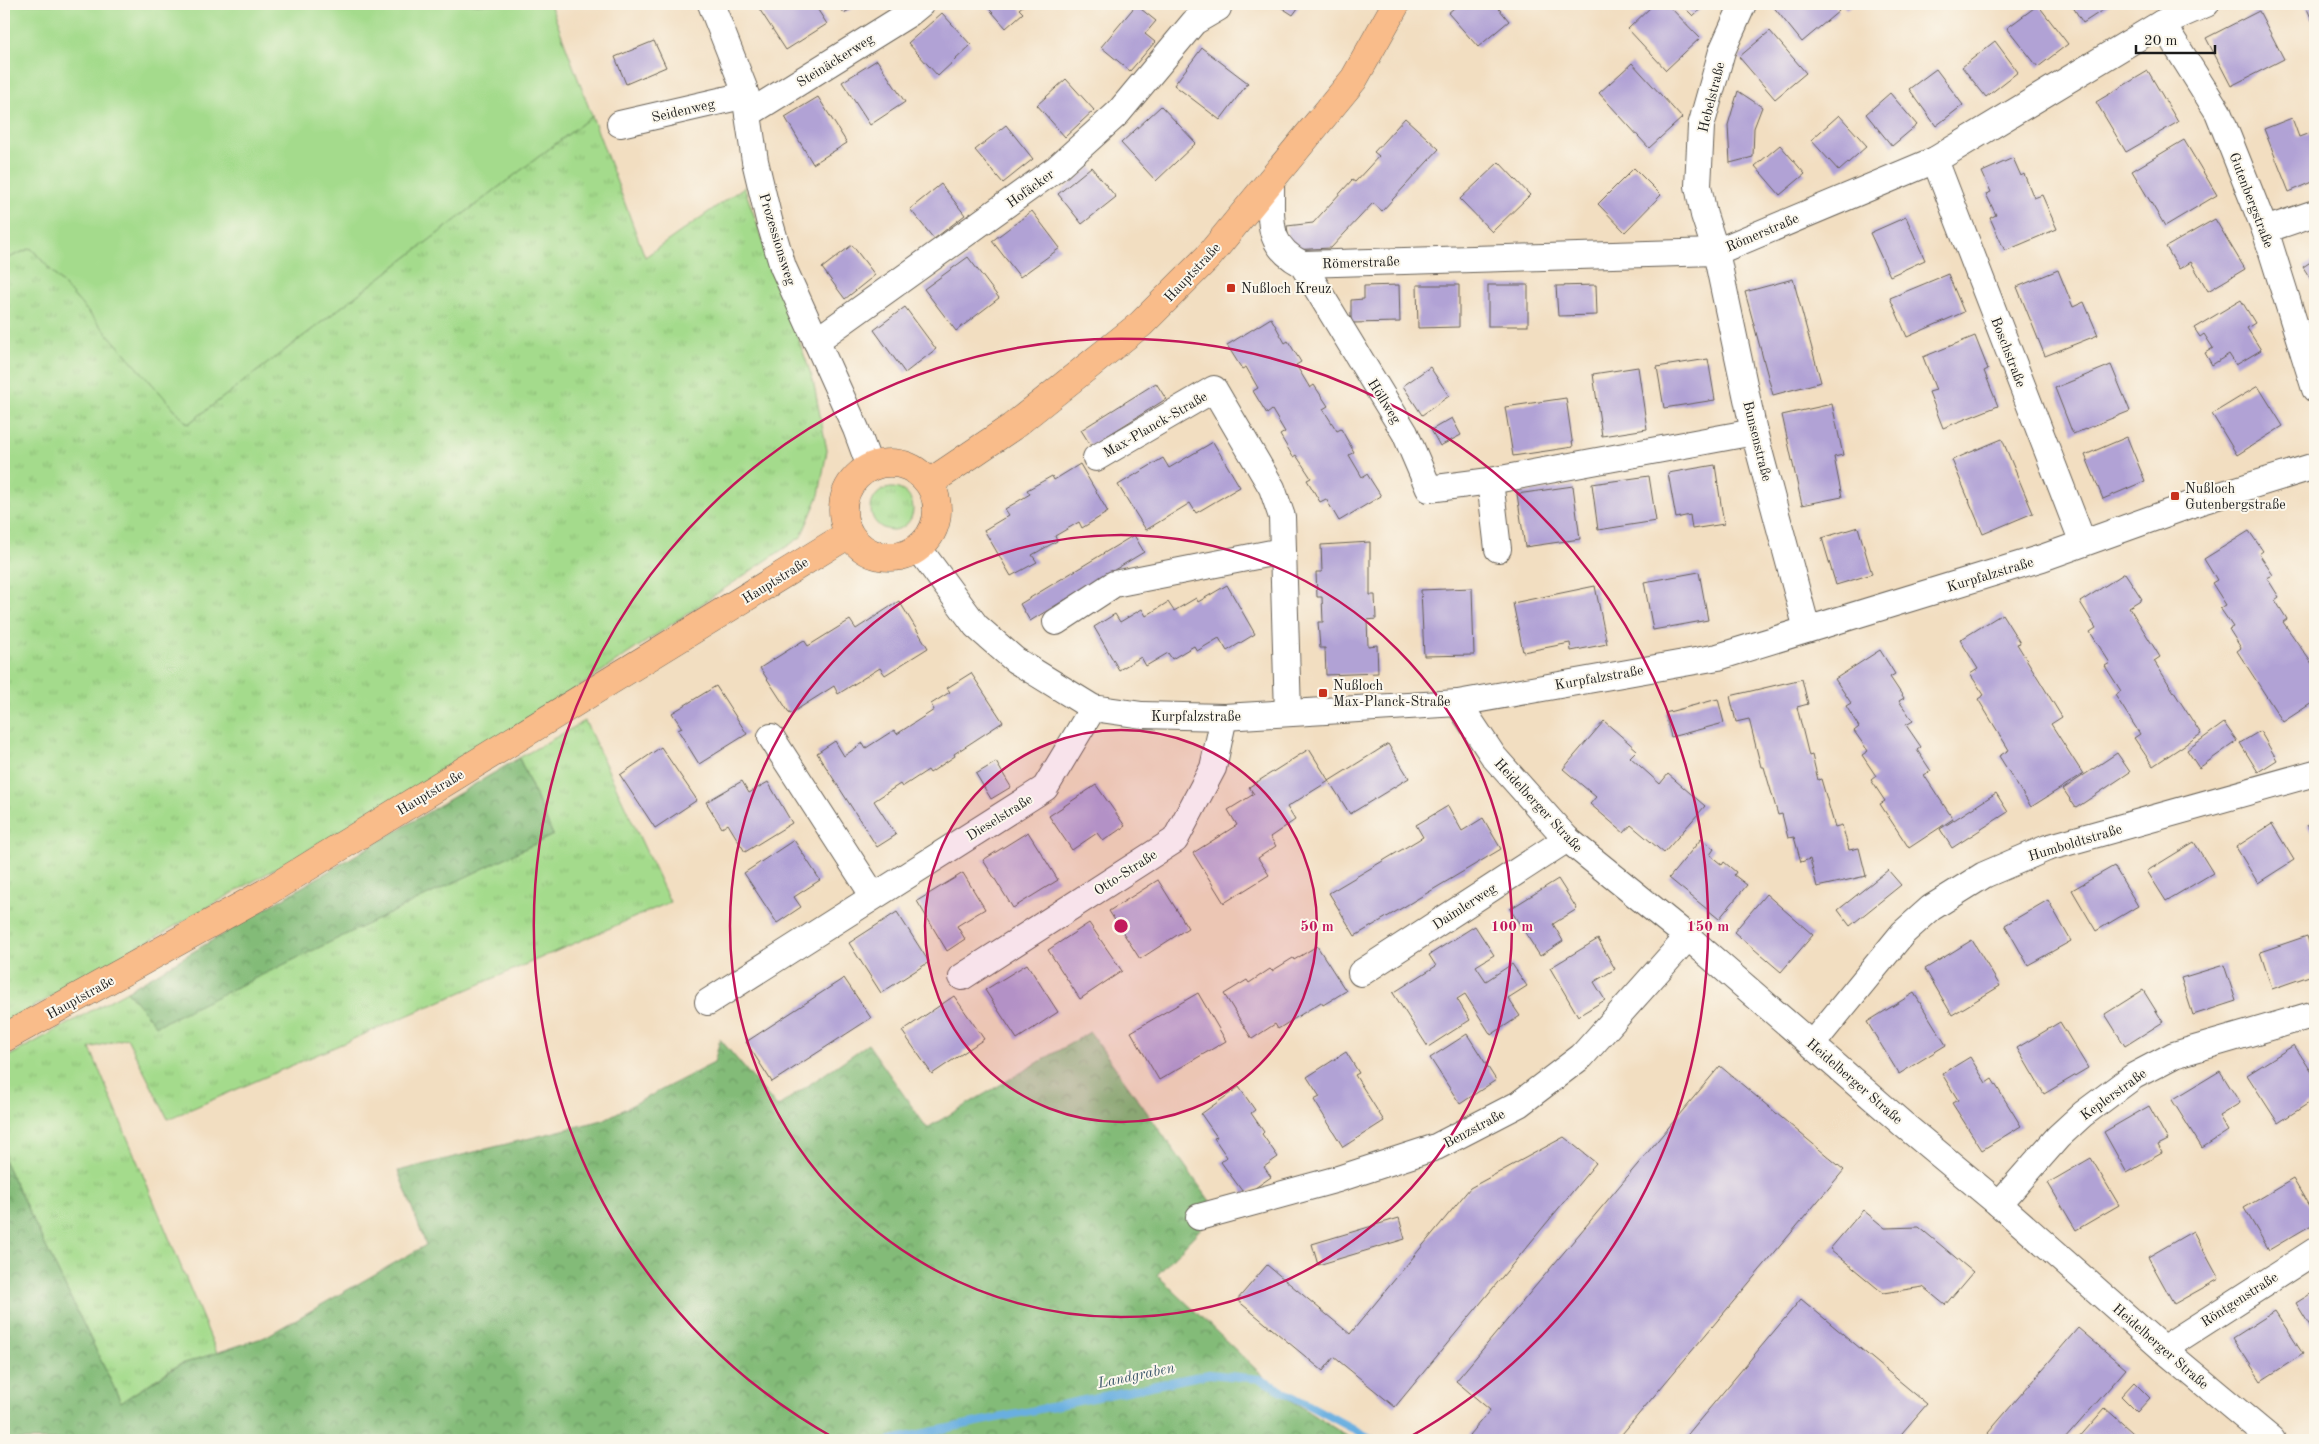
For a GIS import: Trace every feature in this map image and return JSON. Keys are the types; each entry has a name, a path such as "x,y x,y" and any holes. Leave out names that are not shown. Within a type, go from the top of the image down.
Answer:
{"main road":[{"name":"Hauptstraße","path":"929,483 1012,427 1141,324 1208,257 1271,183 1354,79 1396,4"},
{"path":"880,464 902,464 922,474 929,483 934,492 938,512 932,532 919,548 898,557 875,555 856,543 849,534 843,509 845,496 850,485 859,475 880,464"},
{"name":"Hauptstraße","path":"4,1038 265,893 849,534"}],"street":[{"name":"Prozessionsweg","path":"710,4 747,104 756,161 783,267 856,429 870,468"},
{"name":"Steinäckerweg","path":"747,104 910,13 921,4"},
{"name":"Hebelstraße","path":"1716,252 1704,215 1698,186 1701,126 1722,51 1744,4"},
{"name":"Römerstraße","path":"1271,183 1270,226 1276,242 1286,256 1302,264 1716,252 1934,160 2162,23 2206,4"},
{"name":"Hofäcker","path":"816,341 1057,168 1118,113 1194,22 1218,8"},
{"name":"Gutenbergstraße","path":"2162,23 2218,112 2265,230 2315,389"},
{"name":"Seidenweg","path":"620,124 747,104"},
{"name":"Boschstraße","path":"1934,160 2083,543"},
{"path":"2265,230 2315,213"},
{"name":"Bunsenstraße","path":"1716,252 1754,432 1807,629"},
{"name":"Höllweg","path":"1302,264 1405,433 1429,490 1490,481 1754,432"},
{"name":"Max-Planck-Straße","path":"1096,458 1214,389 1272,488 1282,517 1288,713"},
{"name":"Kurpfalzstraße","path":"919,548 976,626 1015,660 1093,708 1142,715 1224,717 1458,703 1718,657 2024,564 2201,501 2315,466"},
{"path":"1490,481 1498,549"},
{"path":"1056,622 1114,584 1282,551"},
{"name":"Heidelberger Straße","path":"1458,703 1494,756 1568,839 1688,937 1904,1125 1999,1204 2163,1349 2272,1440"},
{"name":"Dieselstraße","path":"708,1002 873,895 1045,788 1093,708"},
{"name":"Otto-Straße","path":"962,977 1175,840 1213,768 1224,717"},
{"path":"771,737 873,895"},
{"name":"Humboldtstraße","path":"1812,1044 1903,933 1931,908 1984,875 2047,848 2315,774"},
{"name":"Daimlerweg","path":"1361,973 1568,839"},
{"name":"Benzstraße","path":"1199,1217 1338,1179 1436,1148 1519,1104 1582,1056 1688,937"},
{"name":"Keplerstraße","path":"1999,1204 2058,1137 2084,1114 2134,1076 2174,1055 2315,1014"},
{"name":"Röntgenstraße","path":"2163,1349 2315,1251"}],"green space":[{"path":"4,4 550,4 592,116 188,424 31,248 4,260"},
{"path":"592,116 645,257 744,187 813,380 827,450 819,495 801,537 500,740 4,1024 4,260 31,248 188,424"},
{"path":"888,488 896,488 907,494 913,509 907,524 896,530 888,530 877,524 871,513 871,505 877,494"},
{"path":"585,721 670,902 168,1119 127,1038 90,1048 217,1353 178,1365 121,1402 4,1160 4,1059 127,991 156,1025 553,835 519,758"},
{"path":"519,758 553,835 156,1026 127,991"},
{"path":"1090,1032 1217,1211 1157,1275 1283,1395 1353,1440 4,1440 4,1160 121,1402 179,1365 265,1337 426,1245 398,1171 603,1120 714,1063 720,1039 777,1107 868,1044 927,1128"}],"building":[{"path":"756,4 814,4 827,24 786,50"},
{"path":"838,4 860,4 844,13"},
{"path":"985,4 1025,4 1019,9 1023,13 1006,28"},
{"path":"1276,4 1301,4 1293,15"},
{"path":"1459,4 1495,4 1509,21 1478,47 1448,13"},
{"path":"1654,4 1667,4 1700,38 1666,70 1628,29"},
{"path":"1681,4 1706,4 1693,16"},
{"path":"1773,4 1833,4 1839,11 1802,42"},
{"path":"1842,4 1853,4 1846,9"},
{"path":"2071,4 2112,4 2083,23"},
{"path":"2305,4 2315,4 2315,27"},
{"path":"1136,5 1156,21 1145,34 1155,42 1130,71 1101,47"},
{"path":"2038,5 2068,44 2038,67 2007,28"},
{"path":"2259,11 2284,59 2231,86 2206,38"},
{"path":"942,13 971,45 938,76 908,43"},
{"path":"1770,31 1806,73 1775,99 1739,57"},
{"path":"654,41 666,67 626,84 615,57"},
{"path":"1995,41 2018,72 1986,97 1962,67"},
{"path":"1202,48 1248,83 1220,120 1174,85"},
{"path":"877,60 905,102 870,125 842,82"},
{"path":"1632,63 1682,118 1649,148 1599,93"},
{"path":"1936,69 1963,105 1936,126 1909,89"},
{"path":"2148,71 2178,122 2126,152 2096,102"},
{"path":"1066,79 1094,110 1065,137 1037,105"},
{"path":"1738,91 1762,107 1754,128 1753,157 1730,163 1728,125"},
{"path":"1890,93 1917,125 1892,146 1866,114"},
{"path":"818,97 847,143 813,164 785,117"},
{"path":"1161,106 1196,143 1156,181 1121,143"},
{"path":"1839,115 1867,146 1839,171 1811,140"},
{"path":"1405,118 1439,149 1382,211 1373,203 1331,248 1290,250 1287,226 1313,223 1352,180 1355,182 1379,156 1374,152"},
{"path":"2292,118 2299,137 2315,131 2315,181 2289,192 2264,129"},
{"path":"1006,125 1033,159 1003,183 975,150"},
{"path":"2184,140 2217,195 2165,226 2132,171"},
{"path":"1780,145 1805,174 1780,195 1755,166"},
{"path":"2013,158 2021,176 2024,174 2034,198 2042,195 2057,229 2005,251 1990,218 1996,215 1986,194 1991,192 1982,172"},
{"path":"1499,162 1530,195 1492,232 1460,199"},
{"path":"1091,167 1116,197 1082,224 1058,194"},
{"path":"1634,168 1661,195 1625,232 1598,204"},
{"path":"941,184 965,215 934,239 910,209"},
{"path":"1032,211 1060,248 1020,277 992,241"},
{"path":"1906,217 1925,260 1890,276 1870,233"},
{"path":"2215,219 2245,269 2208,291 2191,262 2179,269 2166,247"},
{"path":"852,245 875,275 845,299 822,268"},
{"path":"968,257 999,298 956,331 924,289"},
{"path":"2315,259 2315,286 2303,267"},
{"path":"2058,270 2073,307 2084,302 2098,335 2045,356 2017,287"},
{"path":"1948,274 1964,312 1907,337 1890,298"},
{"path":"1793,279 1821,382 1773,395 1745,292"},
{"path":"1399,285 1400,322 1351,323 1351,300 1364,299 1364,286"},
{"path":"1417,285 1459,285 1459,327 1418,328"},
{"path":"1488,285 1528,285 1528,326 1488,326"},
{"path":"1596,285 1597,315 1558,316 1556,286"},
{"path":"2241,300 2255,323 2247,328 2261,350 2236,365 2229,354 2212,365 2205,353 2213,348 2204,334 2200,337 2194,328"},
{"path":"905,307 936,349 905,373 874,330"},
{"path":"1271,318 1285,343 1288,341 1301,362 1296,365 1310,388 1314,385 1328,406 1323,409 1337,431 1341,429 1354,452 1349,455 1362,477 1367,474 1381,496 1339,521 1326,499 1320,502 1307,480 1311,478 1296,455 1293,457 1280,435 1285,432 1272,410 1267,414 1253,391 1258,388 1246,367 1242,369 1227,345"},
{"path":"1975,336 1988,369 1984,371 1998,406 1943,428 1929,392 1936,390 1923,357"},
{"path":"1708,359 1715,400 1664,408 1657,367"},
{"path":"2111,365 2130,411 2073,434 2055,388"},
{"path":"1430,367 1449,396 1422,415 1403,386"},
{"path":"1638,367 1647,429 1602,436 1593,374"},
{"path":"1156,383 1166,399 1091,446 1081,430"},
{"path":"2258,386 2283,426 2237,455 2212,414"},
{"path":"1566,398 1573,447 1513,456 1505,407"},
{"path":"1832,404 1843,455 1834,457 1842,497 1802,505 1782,415"},
{"path":"1452,418 1461,435 1440,446 1431,430"},
{"path":"2127,437 2145,481 2103,499 2085,455"},
{"path":"2002,439 2033,513 1983,534 1952,460"},
{"path":"1213,442 1240,487 1196,513 1190,503 1146,530 1118,485 1163,458 1169,468"},
{"path":"1080,464 1108,512 1082,528 1079,522 1055,536 1057,541 1032,555 1037,562 1011,576 984,530 1009,515 1005,509 1030,494 1027,490 1052,476 1054,480"},
{"path":"1715,465 1724,524 1692,529 1690,515 1676,518 1668,473"},
{"path":"1649,476 1656,521 1598,530 1592,484"},
{"path":"1573,486 1580,539 1525,547 1517,494"},
{"path":"1858,527 1872,574 1836,585 1822,538"},
{"path":"2249,531 2263,551 2259,554 2273,575 2267,578 2279,597 2275,600 2287,619 2283,622 2315,668 2315,701 2283,722 2237,651 2241,648 2229,629 2233,627 2220,608 2226,605 2212,583 2217,580 2204,559"},
{"path":"1134,535 1144,552 1030,621 1020,604"},
{"path":"1370,542 1370,595 1375,595 1376,619 1367,620 1368,646 1377,645 1378,673 1326,675 1325,648 1320,648 1318,622 1323,622 1322,597 1317,597 1316,572 1322,572 1321,545"},
{"path":"1699,572 1708,620 1653,630 1644,582"},
{"path":"2125,573 2142,599 2129,607 2160,657 2154,661 2201,734 2153,766 2134,738 2140,734 2115,695 2121,691 2105,666 2110,663 2090,632 2096,628 2080,602"},
{"path":"1227,585 1255,634 1227,651 1219,638 1197,651 1194,646 1172,659 1168,653 1146,666 1141,657 1119,670 1094,627 1115,614 1120,622 1142,609 1146,616 1168,602 1174,611 1196,598 1198,602"},
{"path":"1595,586 1607,644 1571,651 1570,643 1523,652 1513,603"},
{"path":"1472,588 1474,655 1424,656 1421,590"},
{"path":"899,601 928,648 885,675 880,668 838,694 834,686 790,714 760,668 804,640 808,646 850,620 856,629"},
{"path":"2002,614 2020,643 2017,644 2062,717 2051,724 2083,774 2031,807 1999,756 2009,750 1978,699 1984,695 1970,674 1978,669 1960,640"},
{"path":"1880,650 1895,674 1890,677 1904,698 1899,701 1913,721 1906,725 1921,747 1917,750 1931,771 1924,775 1953,819 1909,848 1880,804 1885,801 1871,780 1876,776 1862,755 1868,751 1854,731 1859,727 1846,706 1851,703 1835,679"},
{"path":"971,673 1003,722 954,754 955,756 930,773 928,770 902,787 900,784 874,801 896,835 877,847 817,753 835,741 844,756 863,743 866,748 894,730 897,734 934,710 931,704 950,692 947,688"},
{"path":"1802,679 1808,704 1797,707 1809,756 1812,755 1818,780 1821,779 1835,827 1842,825 1849,850 1859,848 1866,876 1817,887 1810,859 1801,862 1794,837 1788,838 1782,814 1778,815 1764,767 1761,767 1749,719 1736,722 1730,696"},
{"path":"716,686 747,734 699,764 678,730 682,728 672,713"},
{"path":"1718,699 1724,723 1671,737 1665,713"},
{"path":"1604,721 1637,750 1630,757 1660,784 1668,774 1705,806 1664,853 1631,825 1624,833 1590,804 1596,797 1563,769"},
{"path":"2224,723 2237,741 2199,768 2187,750"},
{"path":"2260,731 2277,760 2258,772 2240,743"},
{"path":"1388,744 1409,778 1350,814 1329,781"},
{"path":"661,747 697,800 655,828 620,775"},
{"path":"1309,749 1329,781 1287,807 1295,820 1270,837 1276,846 1258,858 1269,875 1224,903 1193,853 1237,825 1228,810 1254,794 1249,787"},
{"path":"2117,753 2130,772 2076,808 2063,789"},
{"path":"996,762 1011,787 991,799 976,774"},
{"path":"742,781 749,793 768,782 792,823 745,852 728,824 722,828 706,802"},
{"path":"1096,785 1125,826 1103,841 1097,833 1072,850 1049,816"},
{"path":"1996,793 2008,812 1952,848 1940,829"},
{"path":"1448,806 1462,831 1483,818 1501,849 1355,936 1329,893 1423,837 1416,825"},
{"path":"2315,820 2315,839 2307,825"},
{"path":"2272,824 2294,860 2258,883 2236,847"},
{"path":"1028,832 1058,880 1013,908 983,860"},
{"path":"1701,839 1714,849 1710,855 1722,865 1724,862 1736,872 1734,875 1747,885 1719,919 1669,878"},
{"path":"794,840 820,880 794,897 801,907 777,923 744,873"},
{"path":"2194,842 2213,873 2166,901 2147,871"},
{"path":"2114,866 2138,906 2096,931 2072,890"},
{"path":"1888,870 1901,885 1850,926 1838,910"},
{"path":"963,873 985,909 957,926 965,939 947,951 917,901"},
{"path":"1558,879 1577,909 1553,924 1563,941 1540,956 1510,909"},
{"path":"1158,880 1188,928 1140,959 1109,911"},
{"path":"1766,894 1813,935 1781,972 1734,932"},
{"path":"2048,900 2071,941 2028,965 2005,925"},
{"path":"897,912 929,962 881,993 849,943"},
{"path":"1089,923 1122,971 1080,999 1048,950"},
{"path":"1475,926 1494,955 1476,966 1486,981 1512,964 1527,986 1508,998 1520,1016 1491,1035 1465,994 1457,999 1470,1020 1428,1047 1393,993 1436,966 1429,955"},
{"path":"2307,936 2315,962 2315,974 2272,989 2260,952"},
{"path":"1598,939 1615,969 1594,982 1605,1000 1578,1016 1550,968"},
{"path":"1972,940 2000,986 1952,1015 1925,969"},
{"path":"1317,946 1346,991 1323,1005 1321,1002 1278,1029 1275,1024 1252,1039 1224,994 1247,980 1249,983 1270,969 1272,971 1293,958 1294,960"},
{"path":"1027,964 1058,1012 1017,1039 985,990"},
{"path":"2224,965 2236,1001 2193,1015 2181,978"},
{"path":"844,978 871,1018 772,1082 746,1042"},
{"path":"2143,990 2163,1022 2125,1046 2105,1014"},
{"path":"1198,993 1226,1041 1159,1080 1131,1032"},
{"path":"1914,993 1946,1045 1899,1074 1867,1022"},
{"path":"954,996 984,1039 932,1074 902,1031"},
{"path":"2060,1022 2088,1068 2044,1094 2017,1048"},
{"path":"1467,1034 1496,1080 1460,1104 1430,1058"},
{"path":"2294,1045 2315,1077 2315,1099 2278,1123 2247,1075"},
{"path":"1346,1052 1359,1073 1355,1075 1384,1121 1343,1147 1314,1100 1320,1097 1307,1077"},
{"path":"1970,1057 1986,1083 1992,1079 2021,1126 1982,1150 1952,1103 1958,1100 1942,1074"},
{"path":"1720,1066 1844,1170 1617,1440 1475,1440 1469,1435 1490,1410 1456,1381"},
{"path":"2220,1071 2240,1103 2219,1116 2228,1131 2202,1148 2172,1100"},
{"path":"1239,1087 1255,1110 1251,1113 1264,1132 1262,1134 1278,1157 1264,1167 1271,1177 1245,1195 1221,1162 1227,1157 1214,1138 1217,1137 1201,1114"},
{"path":"2149,1106 2168,1140 2158,1145 2162,1153 2127,1173 2104,1132"},
{"path":"1564,1137 1596,1163 1395,1407 1334,1357 1323,1371 1237,1300 1267,1265 1350,1334 1470,1188"},
{"path":"2091,1158 2119,1205 2076,1230 2048,1183"},
{"path":"2293,1179 2315,1216 2315,1223 2269,1250 2244,1208"},
{"path":"1863,1210 1885,1228 1919,1227 1973,1272 1945,1305 1923,1287 1883,1293 1830,1249"},
{"path":"1399,1218 1405,1239 1318,1265 1312,1244"},
{"path":"2193,1231 2219,1279 2174,1304 2148,1257"},
{"path":"2315,1291 2315,1334 2296,1303"},
{"path":"1801,1299 1927,1404 1896,1440 1683,1440"},
{"path":"2275,1311 2303,1354 2261,1381 2233,1338"},
{"path":"2078,1328 2126,1369 2064,1440 1982,1440"},
{"path":"2134,1382 2150,1398 2137,1412 2121,1396"},
{"path":"2105,1408 2141,1440 2077,1440"}],"waterway":[{"name":"Landgraben","path":"891,1440 1209,1374 1260,1379 1374,1440"}],"place":[{"name":"Nußloch Kreuz","path":"1231,288"},
{"name":"Nußloch Gutenbergstraße","path":"2175,496"},
{"name":"Nußloch Max-Planck-Straße","path":"1323,693"}]}
